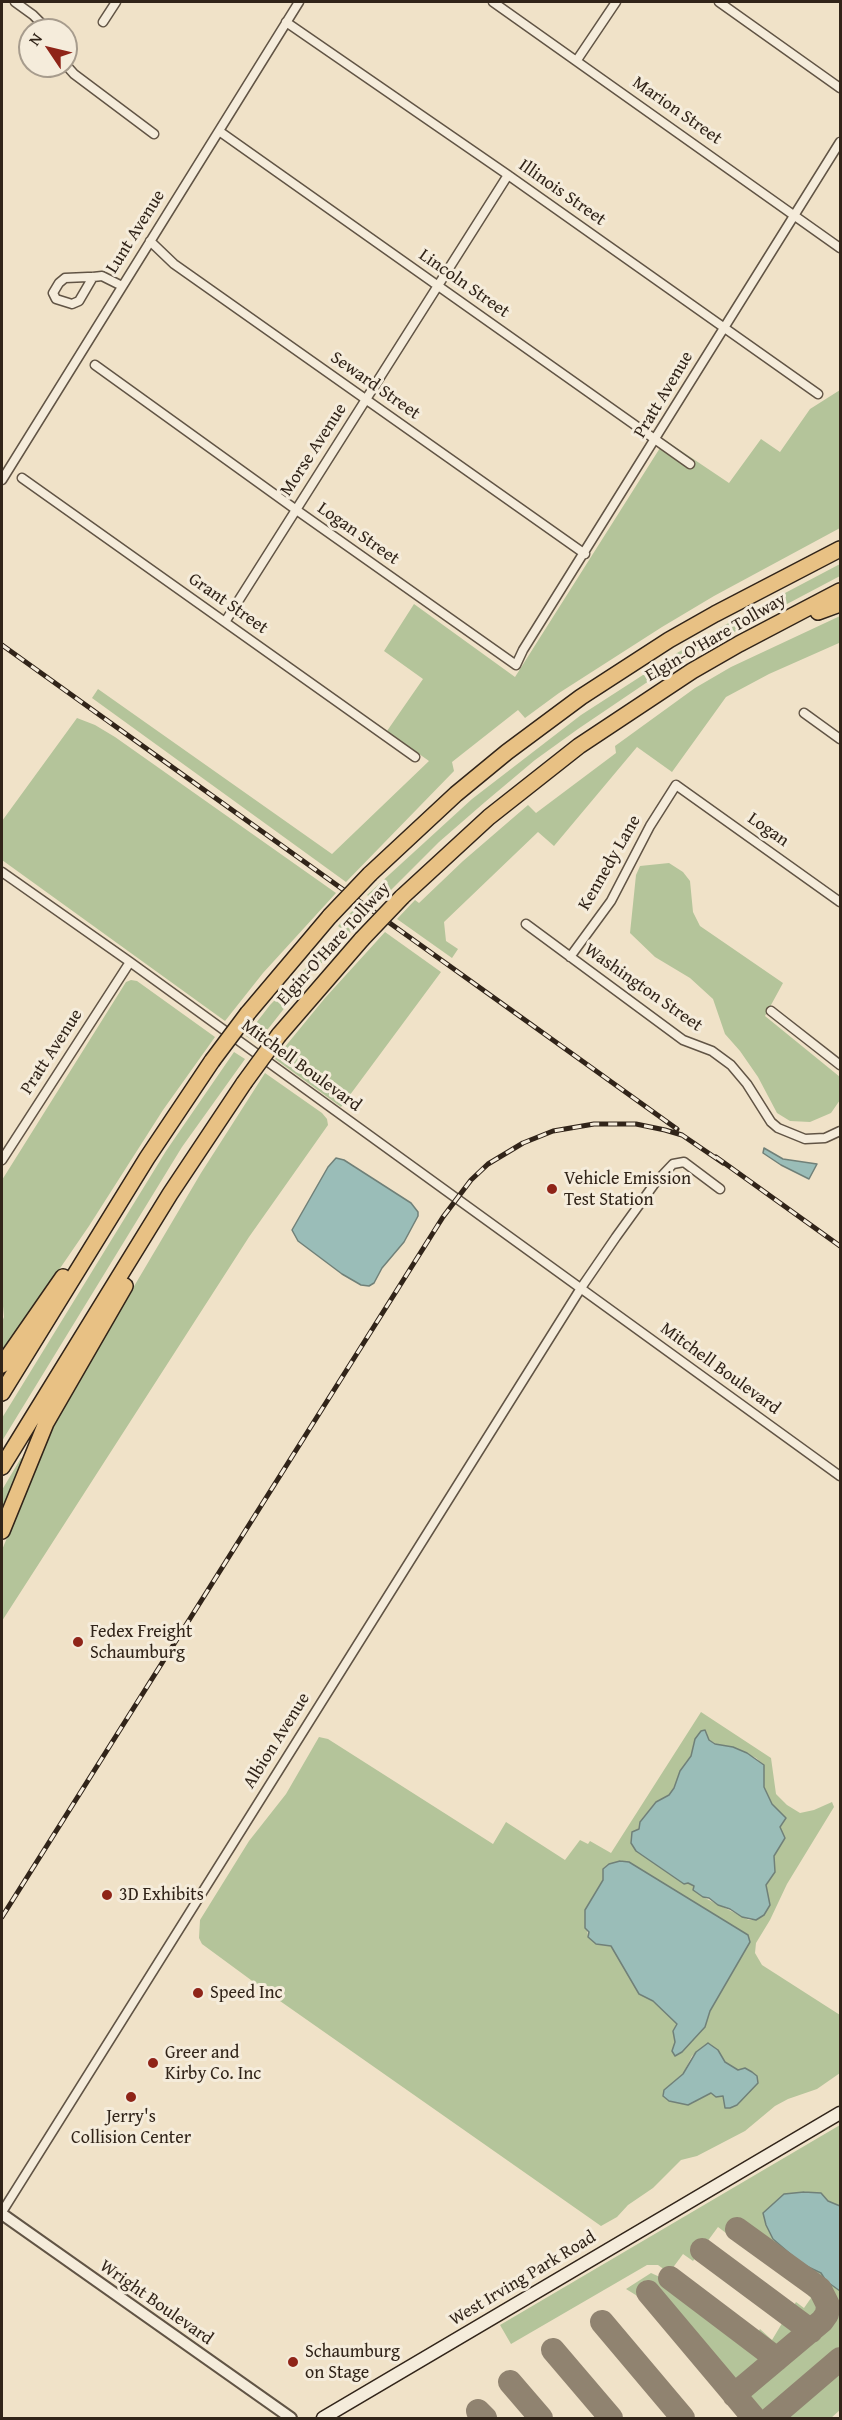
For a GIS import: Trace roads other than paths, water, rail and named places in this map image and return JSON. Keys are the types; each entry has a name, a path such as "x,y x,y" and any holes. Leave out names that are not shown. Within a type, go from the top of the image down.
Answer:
{"highway":[{"name":"Elgin-O'Hare Tollway","path":"2,1393 183,1101 248,1013 330,916 370,874 456,794 514,746 581,697 706,619 840,549"},
{"name":"Elgin-O'Hare Tollway","path":"2,1467 170,1194 244,1083 279,1035 402,897 489,817 579,746 692,671 840,591"},
{"path":"772,627 840,604"},
{"path":"2,1532 46,1423 145,1249 170,1194"},
{"path":"2,1365 52,1291 118,1206"}],"main road":[{"name":"West Irving Park Road","path":"323,2418 840,2113"}],"street":[{"path":"15,2 36,18"},
{"path":"103,22 116,2"},
{"name":"Lunt Avenue","path":"2,480 5,466 150,242 299,2"},
{"name":"Marion Street","path":"493,2 840,248"},
{"path":"577,60 616,2"},
{"path":"719,2 840,88"},
{"name":"Illinois Street","path":"286,22 508,175 818,394"},
{"path":"78,77 154,134"},
{"name":"Lincoln Street","path":"219,131 690,464"},
{"name":"Pratt Avenue","path":"516,665 523,650 657,440 840,142"},
{"name":"Morse Avenue","path":"225,622 508,175"},
{"name":"Seward Street","path":"150,242 174,264 585,554"},
{"path":"93,277 79,301 72,304 56,299 53,293 65,278 102,276 122,286"},
{"name":"Logan Street","path":"95,365 516,665"},
{"name":"Grant Street","path":"22,478 415,757"},
{"path":"804,713 840,739"},
{"name":"Logan","path":"676,785 840,902"},
{"name":"Kennedy Lane","path":"570,957 611,901 650,826 676,785"},
{"name":"Mitchell Boulevard","path":"2,872 130,962 840,1476"},
{"name":"Washington Street","path":"526,924 683,1040 712,1051 731,1065 747,1084 771,1122 778,1128 794,1136 819,1139 840,1131"},
{"name":"Pratt Avenue","path":"2,1160 130,962"},
{"path":"771,1011 840,1065"},
{"path":"581,1288 616,1237 673,1164 684,1162 720,1189"},
{"name":"Albion Avenue","path":"2,2213 581,1288"},
{"name":"Wright Boulevard","path":"2,2213 291,2418"}],"water":[{"path":"764,1148 783,1159 817,1164 809,1179 763,1153"},
{"path":"336,1158 344,1160 411,1203 418,1212 404,1242 382,1268 374,1283 369,1286 361,1285 342,1274 298,1241 292,1230 328,1167"},
{"path":"705,1730 709,1740 715,1744 733,1747 747,1753 764,1765 764,1787 772,1804 786,1818 780,1827 785,1838 774,1856 775,1872 766,1885 770,1905 764,1915 756,1920 742,1917 709,1898 703,1897 693,1890 694,1886 684,1884 636,1851 631,1843 632,1832 639,1829 640,1822 656,1802 669,1795 674,1788 680,1771 691,1756 695,1739 701,1731"},
{"path":"620,1861 629,1862 748,1935 750,1942 710,2011 705,2027 682,2052 675,2056 672,2051 675,2042 673,2031 677,2024 653,2001 639,1994 611,1946 596,1944 588,1937 589,1932 585,1928 585,1910 603,1880 603,1869 609,1864"},
{"path":"708,2043 718,2050 725,2062 738,2070 745,2068 757,2076 758,2083 737,2105 730,2108 725,2108 723,2096 716,2097 711,2093 688,2105 669,2101 663,2096 664,2090 683,2074 696,2052"},
{"path":"821,2193 828,2201 840,2206 840,2291 826,2281 821,2273 802,2264 773,2239 766,2225 763,2213 784,2194"}],"railway":[{"path":"2,645 677,1129"},
{"path":"2,1917 443,1217 471,1180 488,1164 523,1143 553,1131 594,1124 636,1124 682,1135 723,1163"},
{"path":"716,1157 840,1246"}],"place":[{"name":"Vehicle Emission Test Station","path":"552,1189"},
{"name":"Fedex Freight Schaumburg","path":"78,1642"},
{"name":"3D Exhibits","path":"107,1895"},
{"name":"Speed Inc","path":"198,1993"},
{"name":"Greer and Kirby Co. Inc","path":"153,2063"},
{"name":"Jerry's Collision Center","path":"131,2097"},
{"name":"Schaumburg on Stage","path":"293,2362"}]}
